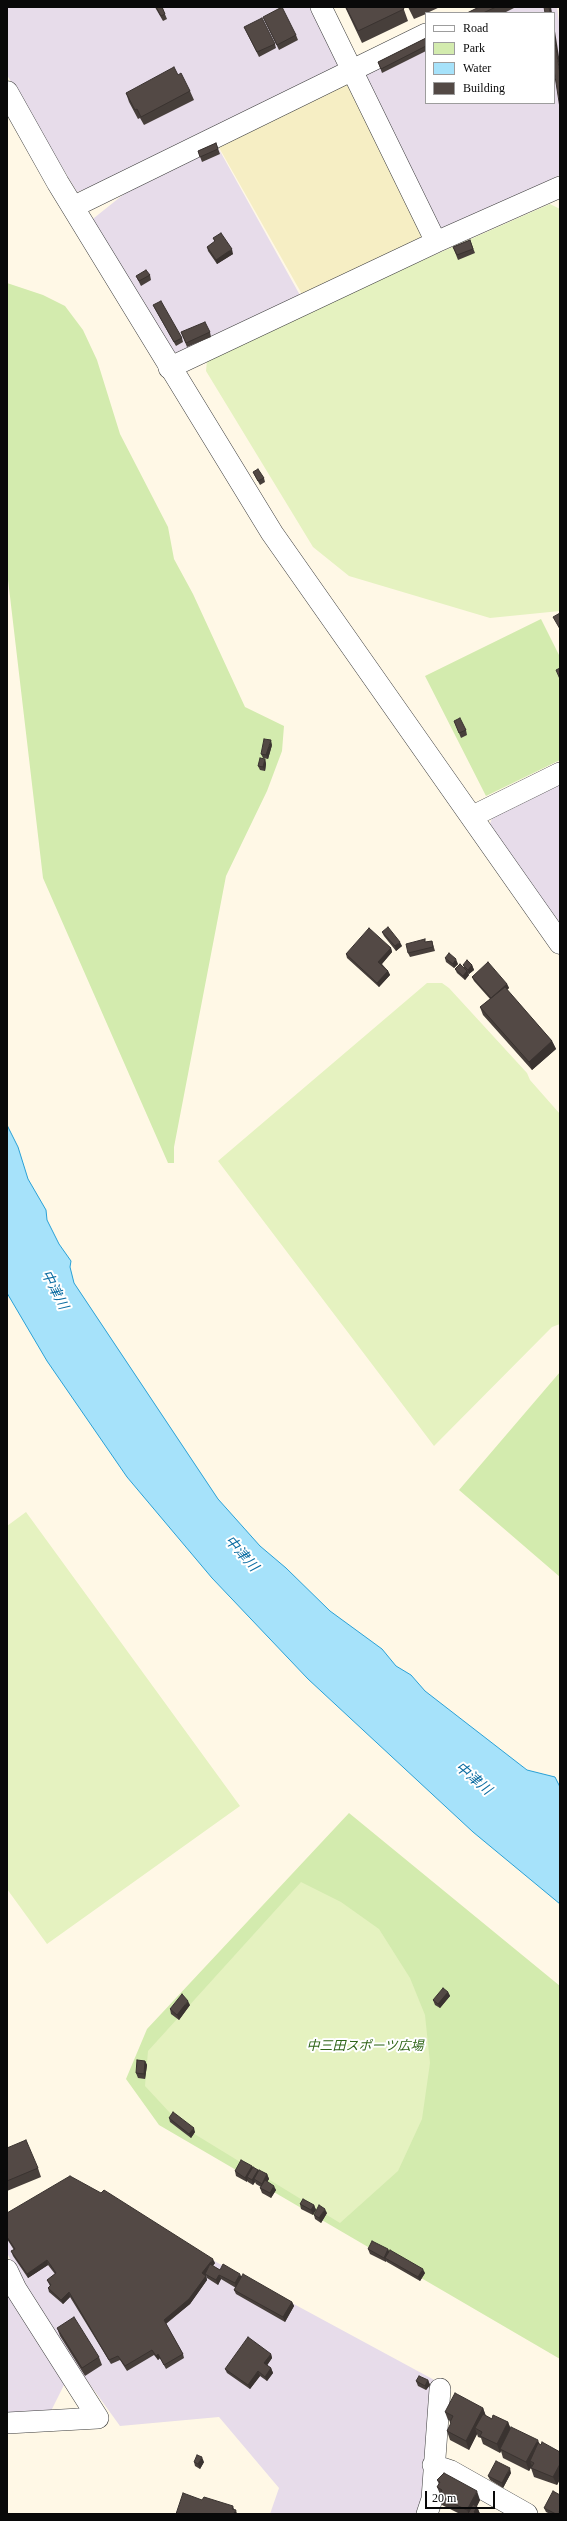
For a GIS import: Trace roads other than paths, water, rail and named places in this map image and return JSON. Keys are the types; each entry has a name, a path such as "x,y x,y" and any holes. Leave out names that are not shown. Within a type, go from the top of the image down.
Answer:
{"street":[{"path":"322,7 436,242"},
{"path":"73,207 425,34"},
{"path":"7,92 73,207 169,368 272,534 473,816 560,943"},
{"path":"169,368 436,242 560,187"},
{"path":"473,816 560,773"},
{"path":"7,2270 16,2289 98,2418 7,2423"},
{"path":"427,2514 432,2499 433,2465 440,2389"},
{"path":"433,2465 451,2471 527,2514"}],"water":[{"name":"中津川","path":"7,1125 18,1147 28,1179 46,1210 47,1220 59,1244 71,1261 70,1267 74,1283 218,1499 260,1546 286,1568 330,1611 382,1649 396,1666 411,1675 425,1691 527,1770 555,1777 560,1787 560,1904 473,1832 308,1679 212,1578 127,1477 47,1361 7,1293"}],"park label":[{"name":"中三田スポーツ広場","path":"365,2047"}]}
